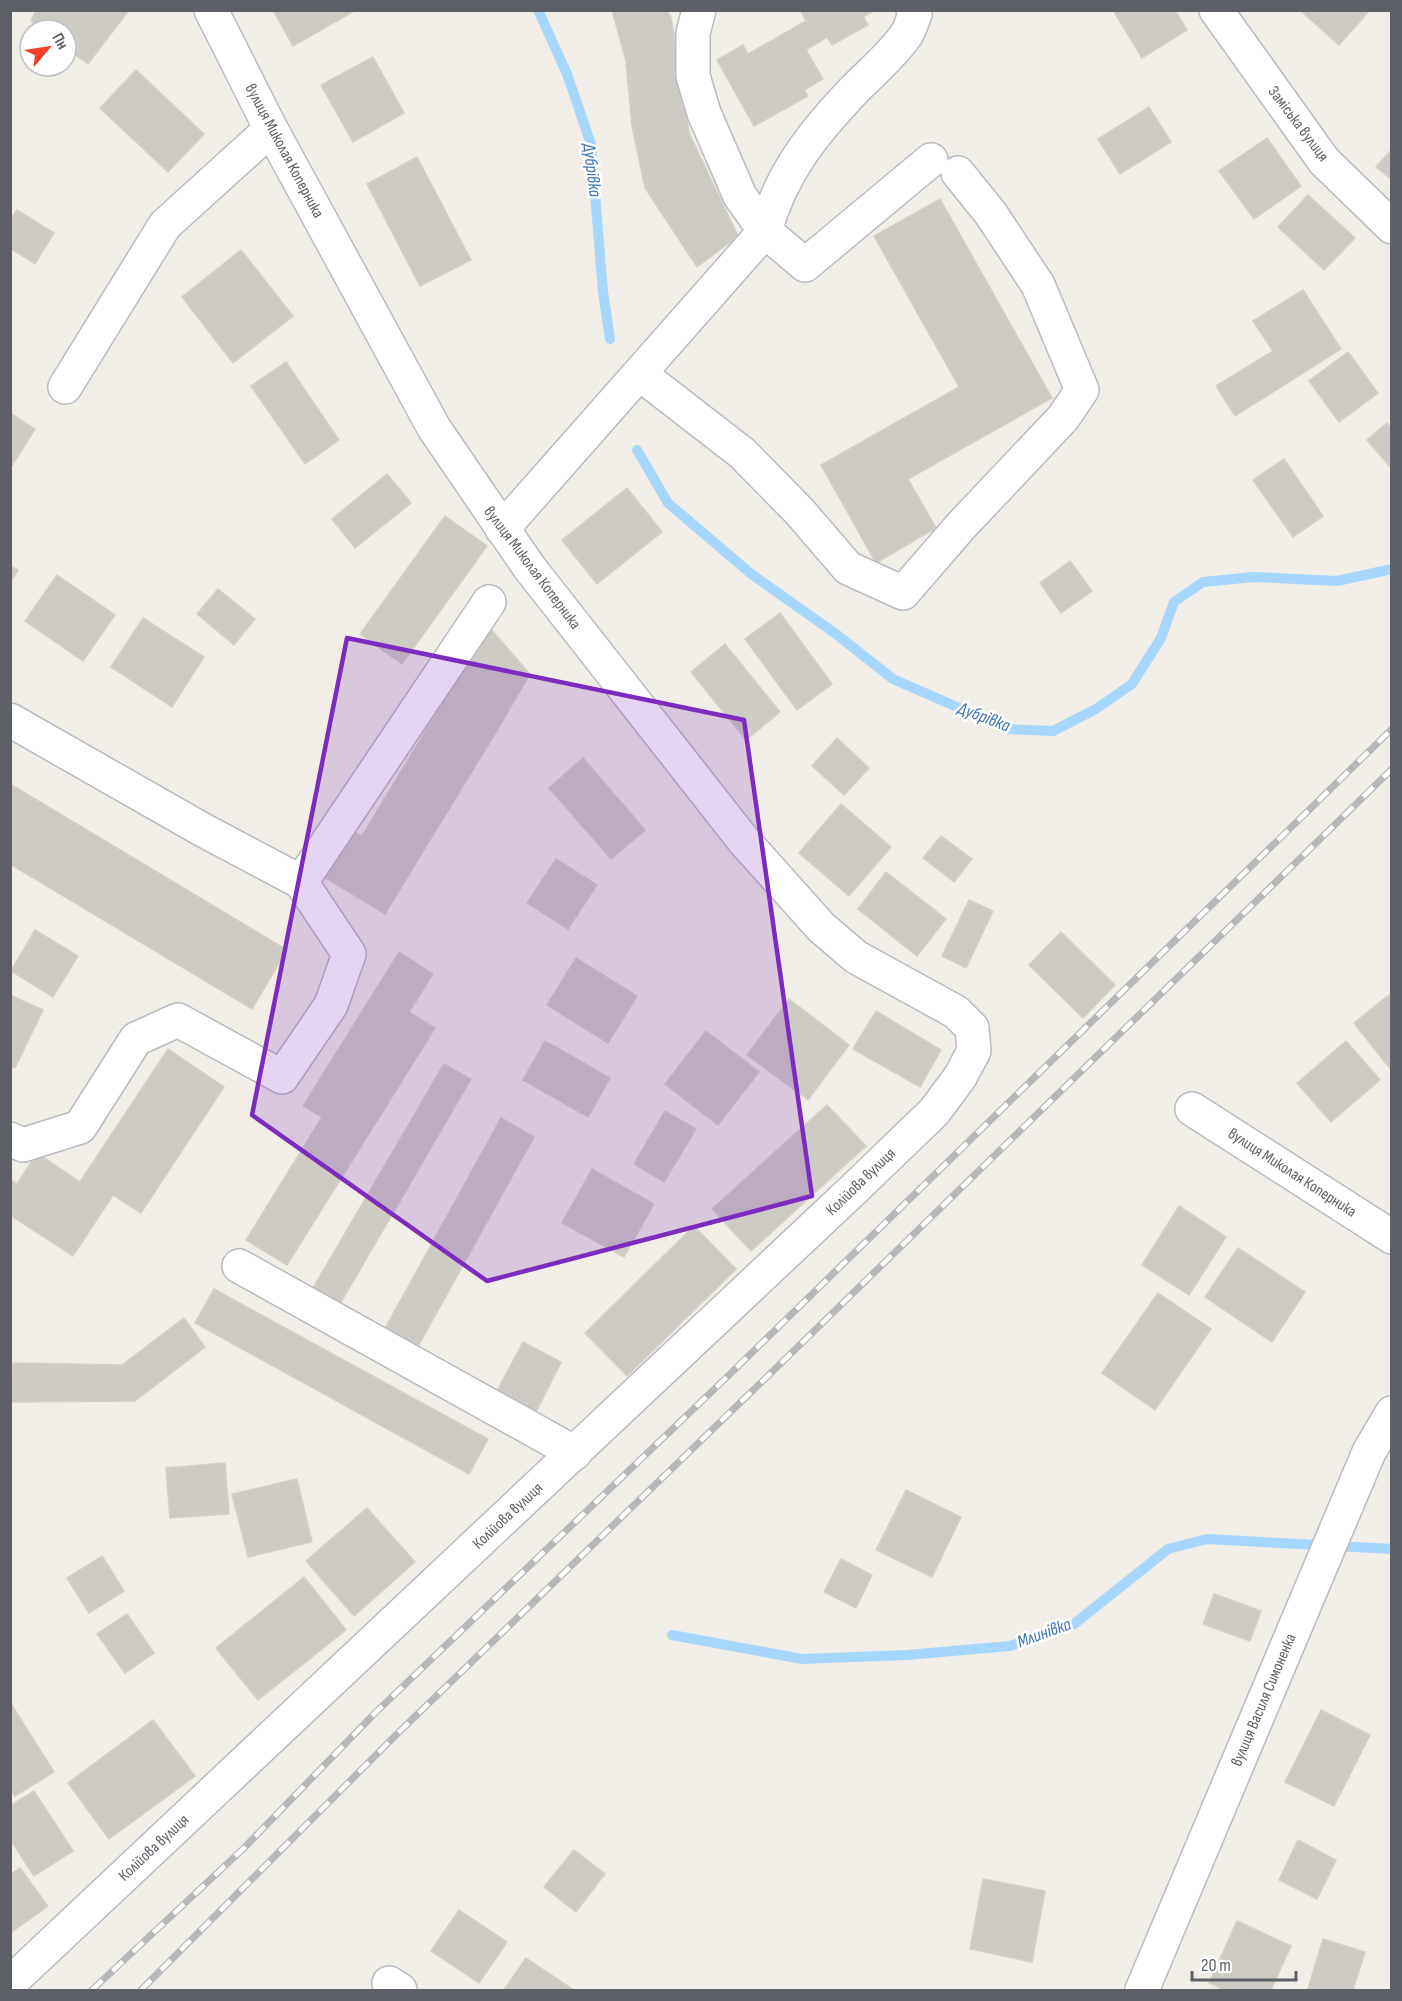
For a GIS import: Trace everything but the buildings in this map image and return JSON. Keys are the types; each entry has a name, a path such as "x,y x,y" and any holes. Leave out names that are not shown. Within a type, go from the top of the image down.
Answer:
{"street":[{"name":"вулиця Миколая Коперника","path":"211,10 271,129 434,428 529,567 744,841 820,927 856,957 956,1012 972,1028"},
{"path":"640,374 742,453 800,512 848,568 903,593 960,527 1063,418 1082,390 1038,285 991,214 945,167 805,265 765,231 740,196 717,144 693,76 693,33 699,10"},
{"path":"501,529 765,231 772,204 802,152 821,125 907,34 915,14 913,10"},
{"name":"Заміська вулиця","path":"1216,10 1324,161 1392,227"},
{"path":"65,387 165,225 271,129"},
{"path":"301,882 489,602"},
{"path":"10,720 203,830 301,882 350,954 331,1005 282,1077 178,1020 136,1040 80,1127 23,1145 10,1139"},
{"name":"Колійова вулиця","path":"10,1983 575,1453 934,1112 960,1077 974,1051 972,1028"},
{"name":"вулиця Миколая Коперника","path":"1192,1109 1392,1237"},
{"path":"239,1266 575,1453"},
{"name":"вулиця Василя Симоненка","path":"1142,1990 1369,1452 1392,1413"}],"highlighted area":[{"path":"347,638 744,720 812,1196 487,1281 252,1115"}],"waterway":[{"name":"Дубрівка","path":"538,10 567,74 591,144 603,292 610,339"},
{"name":"Дубрівка","path":"637,450 668,503 750,573 836,634 893,679 1007,729 1053,731 1096,709 1132,684 1161,638 1174,602 1203,582 1254,577 1337,581 1392,569"},
{"name":"Млинівка","path":"672,1635 802,1659 907,1655 1010,1646 1074,1624 1168,1549 1207,1539 1392,1549"}],"railway":[{"path":"92,1990 244,1848 374,1714 728,1376 1392,729"},
{"path":"141,1990 398,1733 1392,769"}]}
